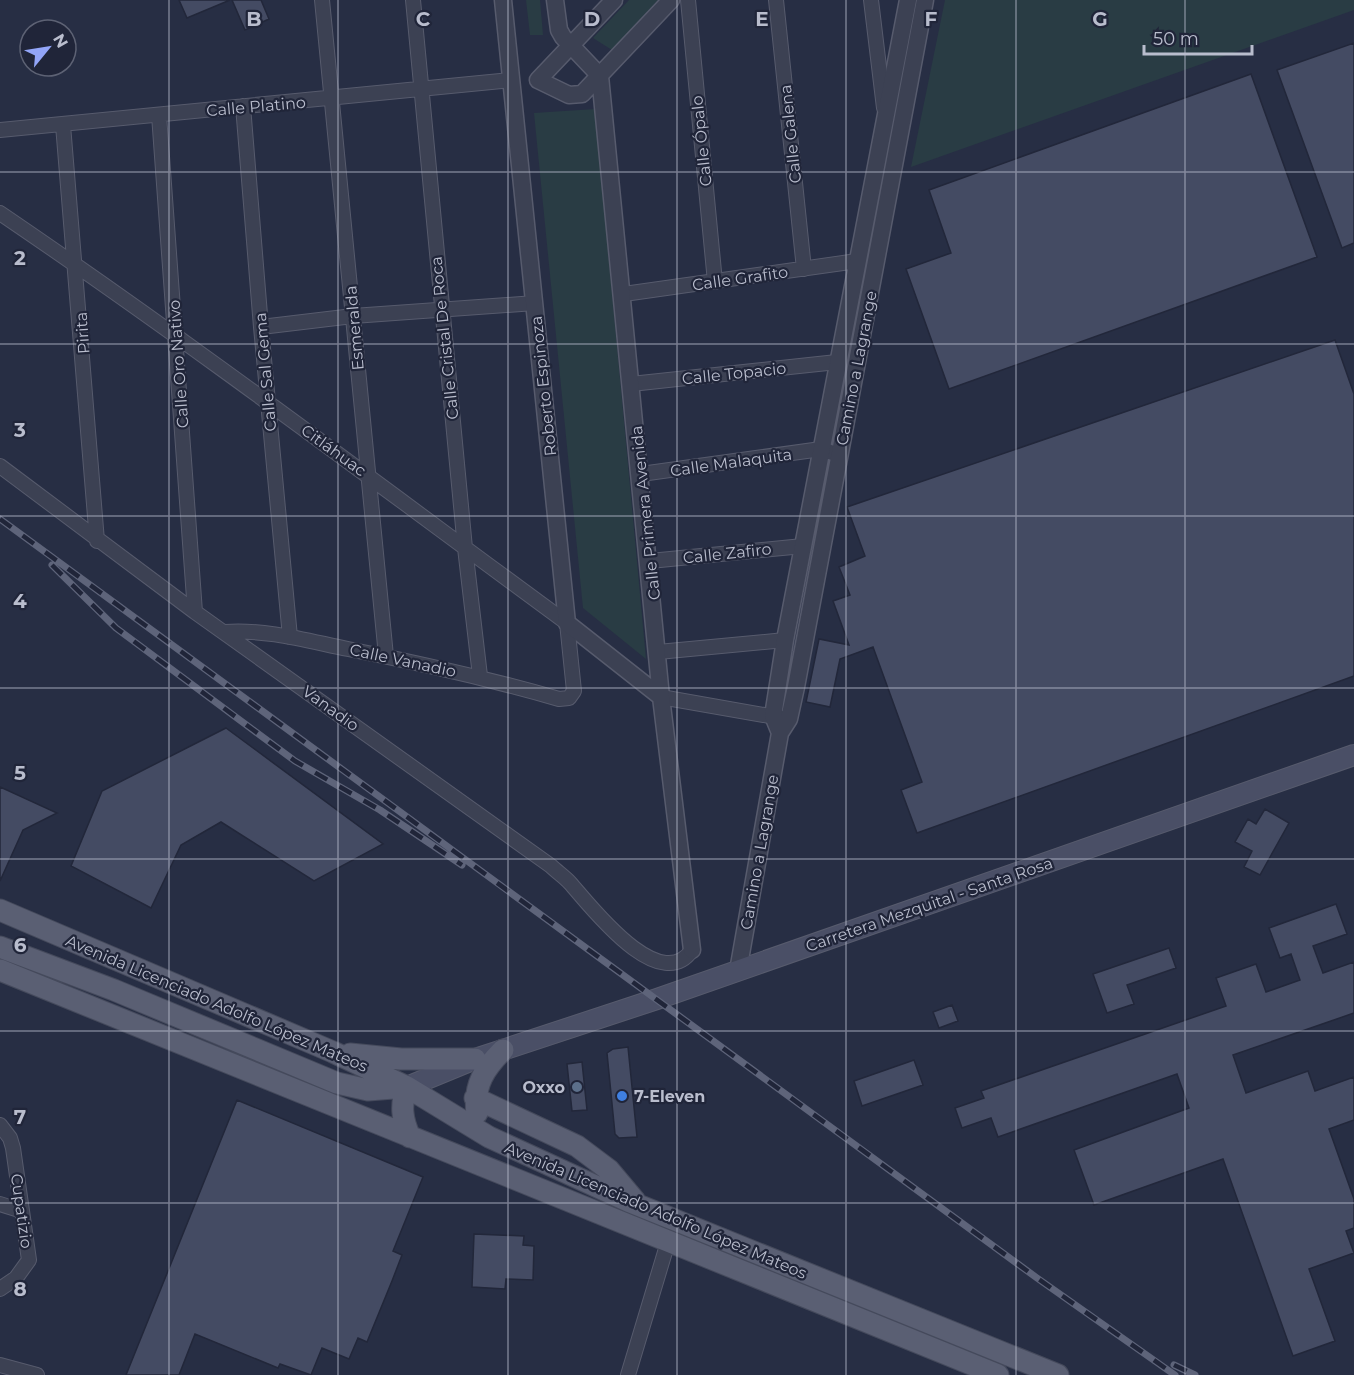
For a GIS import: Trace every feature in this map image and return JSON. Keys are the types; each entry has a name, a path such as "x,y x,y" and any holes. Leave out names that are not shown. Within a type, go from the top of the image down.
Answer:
{"main road":[{"name":"Carretera Mezquital - Santa Rosa","path":"407,1087 475,1059 738,971 1354,755"},
{"name":"Avenida Licenciado Adolfo López Mateos","path":"0,910 333,1052 407,1087 489,1137 639,1206 1058,1375"},
{"path":"0,947 114,990 337,1083 368,1090 407,1087 403,1097 402,1116 410,1137"},
{"name":"Avenida Licenciado Adolfo López Mateos","path":"0,970 998,1375"},
{"path":"489,1137 476,1111 476,1098 483,1072 503,1050"},
{"path":"333,1052 401,1059 475,1059"},
{"path":"476,1098 577,1146 609,1170 639,1206"}],"street":[{"name":"Esmeralda","path":"322,0 386,656"},
{"name":"Calle Cristal De Roca","path":"413,0 441,310 480,676"},
{"name":"Roberto Espinoza","path":"503,0 574,691"},
{"path":"555,0 559,30 600,76"},
{"path":"538,80 614,0"},
{"path":"511,80 538,80 569,95 578,96 600,76 671,0"},
{"name":"Calle Ópalo","path":"688,0 715,282"},
{"name":"Calle Galena","path":"776,0 804,269"},
{"path":"871,0 885,118"},
{"name":"Camino a Lagrange","path":"781,723 785,640 908,0"},
{"name":"Camino a Lagrange","path":"738,971 781,723 839,455 925,0"},
{"name":"Calle Primera Avenida","path":"600,76 624,294 661,697 692,950"},
{"name":"Calle Platino","path":"0,130 63,126 511,80"},
{"name":"Calle Sal Gema","path":"243,106 290,637"},
{"name":"Calle Oro Nativo","path":"159,115 195,612"},
{"name":"Pirita","path":"63,126 77,265 97,541"},
{"name":"Citláhuac","path":"0,213 77,265 368,474 567,623 661,697"},
{"name":"Calle Grafito","path":"624,294 857,261"},
{"path":"261,327 353,316 535,303"},
{"name":"Calle Topacio","path":"632,384 837,362"},
{"path":"821,449 839,455"},
{"name":"Calle Malaquita","path":"641,474 821,449"},
{"name":"Vanadio","path":"0,466 97,541 551,866 570,883 605,925 652,960 676,964 686,959 692,950"},
{"name":"Calle Zafiro","path":"650,561 804,546"},
{"name":"Calle Vanadio","path":"225,632 249,631 290,637 386,656 480,676 559,699 569,698 574,691"},
{"path":"658,652 785,640"},
{"path":"661,697 781,723"},
{"name":"Cupatizio","path":"0,1125 10,1138 13,1148 29,1260 16,1278 0,1289"},
{"path":"0,1204 22,1211"},
{"path":"628,1375 668,1242"},
{"path":"0,1365 37,1375"}],"shaded area":[{"path":"526,0 540,0 543,35 530,35"},
{"path":"629,0 658,0 612,50 593,38"},
{"path":"945,0 1354,0 1354,10 911,167"},
{"path":"595,109 646,659 583,608 534,113"}],"building":[{"path":"179,0 230,0 187,18"},
{"path":"232,0 261,0 269,19 245,30"},
{"path":"1354,43 1354,243 1342,248 1277,70"},
{"path":"1251,74 1317,257 949,389 906,269 951,253 929,190"},
{"path":"1335,340 1354,394 1354,676 917,833 901,790 922,782 873,647 840,659 830,707 806,702 819,639 849,645 833,601 850,595 839,567 865,556 847,507"},
{"path":"226,728 383,844 314,881 221,822 181,845 151,908 71,866 102,791"},
{"path":"0,787 57,813 23,830 0,881"},
{"path":"1265,809 1289,823 1260,875 1244,867 1252,851 1235,842 1248,819 1256,824"},
{"path":"1336,904 1347,934 1313,946 1323,973 1354,962 1354,1013 1233,1055 1246,1093 1308,1071 1315,1091 1354,1077 1354,1120 1329,1129 1354,1199 1354,1228 1346,1231 1354,1253 1309,1269 1335,1341 1293,1356 1223,1159 1094,1205 1074,1150 1189,1108 1177,1074 998,1137 991,1118 962,1128 955,1108 984,1098 981,1091 1226,1006 1216,978 1256,964 1266,992 1300,980 1291,954 1280,958 1269,928"},
{"path":"1169,948 1176,968 1127,985 1134,1004 1107,1013 1093,974"},
{"path":"952,1005 958,1021 939,1028 933,1012"},
{"path":"628,1047 637,1137 619,1138 615,1134 607,1053 613,1049"},
{"path":"914,1060 923,1085 862,1106 854,1081"},
{"name":"Oxxo","path":"582,1062 587,1110 572,1111 567,1064"},
{"path":"237,1100 423,1177 393,1251 402,1255 392,1281 367,1342 358,1338 349,1359 322,1348 311,1375 280,1364 278,1368 195,1334 179,1375 126,1375"},
{"path":"474,1234 524,1236 523,1245 534,1246 533,1280 506,1279 505,1289 472,1287"}],"railway":[{"path":"0,519 1037,1278 1175,1375"},
{"path":"52,565 116,628 295,761 380,810 462,865"},
{"path":"1174,1365 1195,1375"}],"place":[{"name":"Oxxo","path":"577,1087"},
{"name":"7-Eleven","path":"622,1096"}]}
